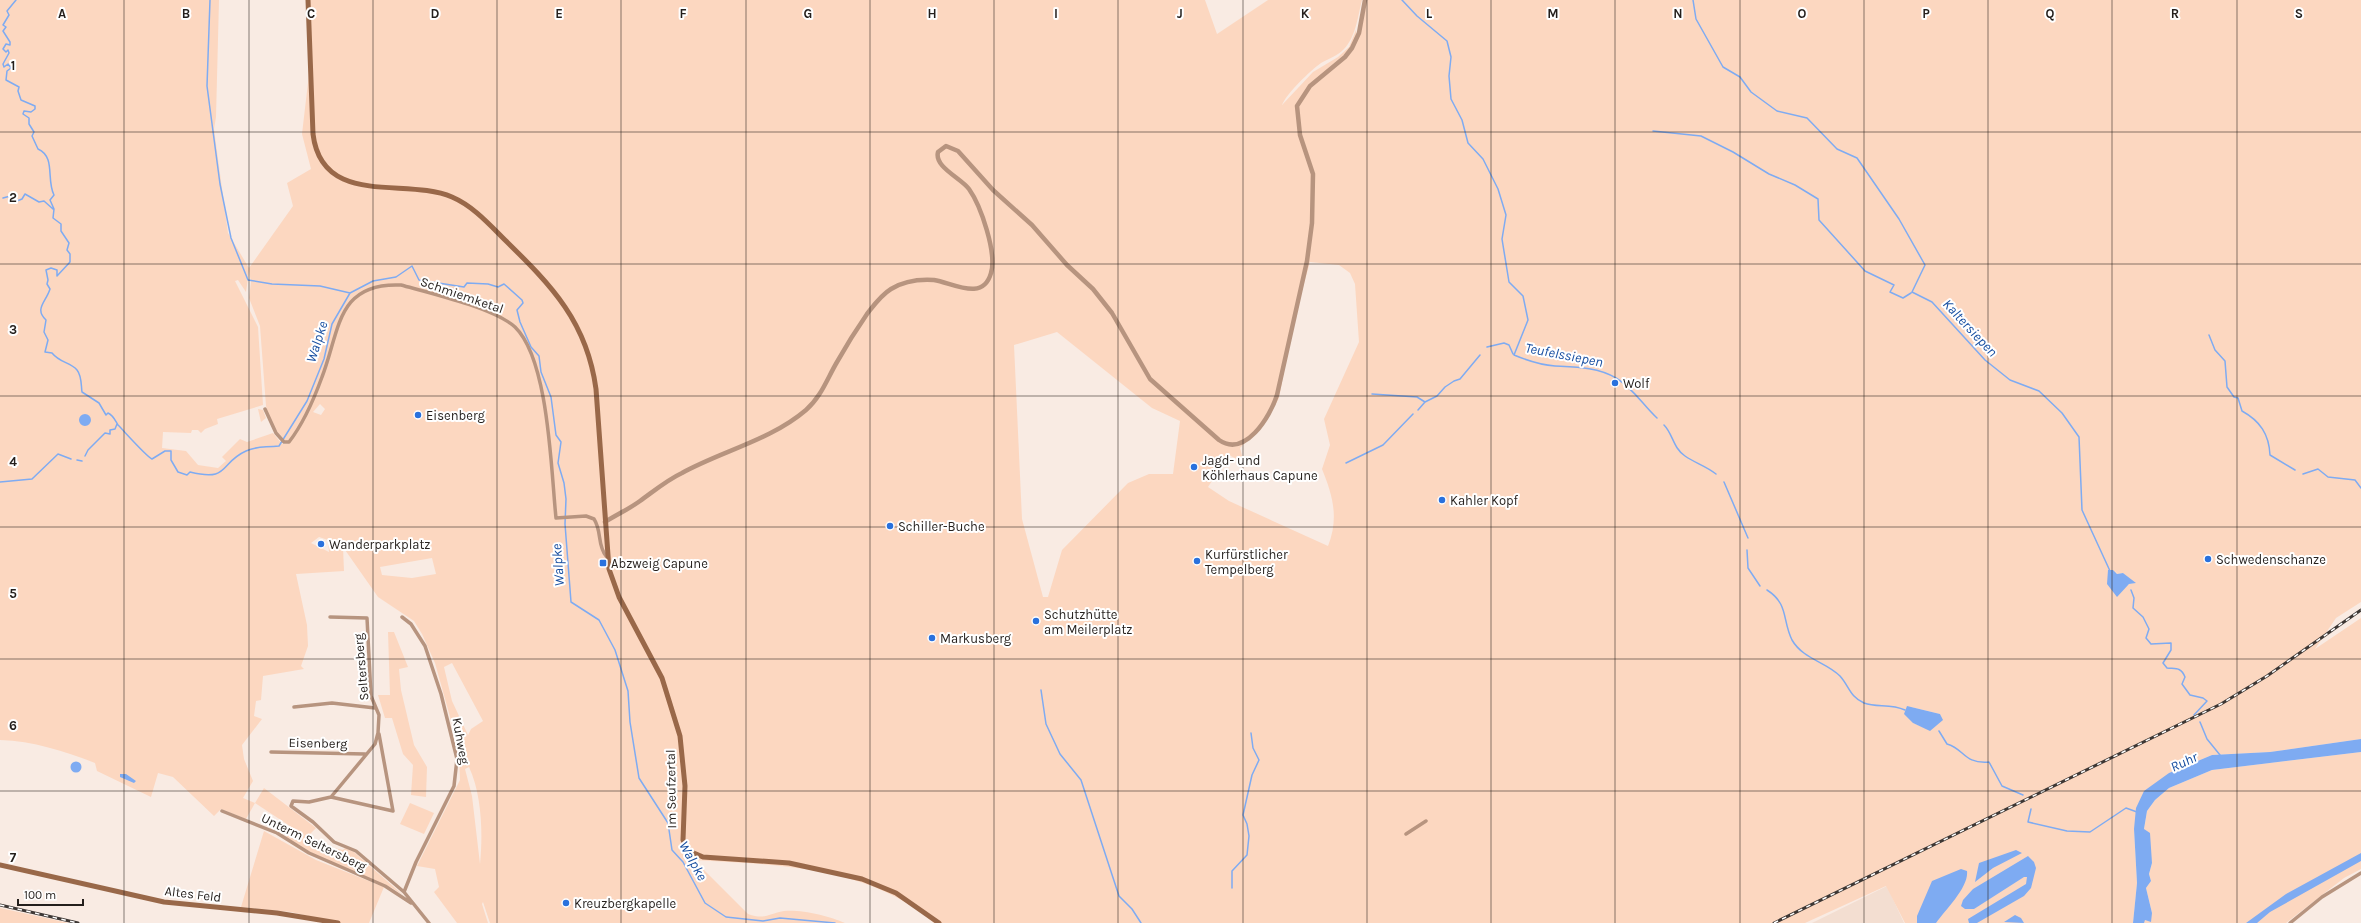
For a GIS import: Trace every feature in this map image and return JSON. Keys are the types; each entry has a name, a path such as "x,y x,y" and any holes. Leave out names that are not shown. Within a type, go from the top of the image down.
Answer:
{"main road":[{"name":"Im Seufzertal","path":"308,0 314,134 316,148 326,164 341,177 353,183 369,187 436,192 464,203 543,277 573,317 583,338 594,377 605,522 606,556 613,583 662,678 680,736 685,786 683,840 689,850 703,858 776,862 862,879 896,893 939,923"},
{"name":"Altes Feld","path":"0,865 164,902 277,913 338,923"}],"street":[{"path":"605,522 681,473 779,428 806,410 821,393 858,328 877,302 889,290 901,284 921,280 940,282 971,290 980,288 986,283 992,266 990,246 970,191 944,167 938,158 938,152 946,146 958,151 993,190 1025,219 1067,265 1093,289 1112,313 1150,378 1219,440 1232,445 1243,442 1268,416 1277,395 1310,240 1313,174 1300,135 1297,106 1310,86 1345,57 1352,48 1359,33 1365,0"},
{"name":"Schmiemketal","path":"266,409 270,423 280,438 284,442 289,442 323,377 338,324 351,300 367,290 391,284 412,288 493,315 514,327 529,346 539,381 556,518 586,516 594,519 597,524 600,545 606,556"},
{"name":"Seltersberg","path":"330,617 367,618 371,696 379,715 378,733 375,744 365,754 331,797"},
{"name":"Kuhweg","path":"402,617 411,624 425,646 441,694 458,759 454,786 419,855 404,892"},
{"path":"294,707 332,702 375,708"},
{"path":"378,733 393,811 331,797 309,802 293,801 291,806 313,822 334,842 356,851 404,892 429,923"},
{"name":"Eisenberg","path":"271,752 365,754"},
{"name":"Unterm Seltersberg","path":"222,811 277,833 309,853 389,888 416,906"},
{"path":"1406,834 1426,821"},
{"path":"2290,923 2322,897 2361,873"}],"shaded area":[{"path":"0,0 219,0 216,117 214,129 228,233 249,268 293,206 287,183 311,169 302,134 309,74 307,0 1205,0 1217,34 1268,0 1362,0 1356,26 1348,44 1339,53 1321,63 1299,82 1282,105 1313,72 1338,57 1349,47 1356,30 1357,37 1365,0 2361,0 2361,602 2336,618 2315,649 2361,618 2361,739 2270,752 2212,755 2169,773 2134,829 2137,883 2133,923 1905,923 1886,886 1805,923 934,923 908,904 880,889 851,879 789,867 694,860 748,914 754,916 766,916 784,911 798,911 839,920 845,923 490,923 483,902 482,904 488,923 457,923 434,892 439,887 435,869 417,866 460,780 459,749 435,663 422,634 414,621 378,597 343,547 344,571 296,574 307,625 308,646 301,666 304,669 263,676 261,700 256,701 254,716 262,719 242,745 244,759 253,781 243,798 255,803 246,819 221,809 214,816 173,777 158,773 151,797 97,771 95,763 60,751 24,742 0,740","holes":["1310,262 1339,265 1350,273 1355,284 1359,342 1324,419 1330,445 1322,469 1332,498 1334,516 1328,546 1229,501 1208,487 1229,455 1244,463 1240,448 1267,420 1279,398 1293,323","249,271 251,282 249,298 260,326 266,406 270,423 288,444 282,444 273,433 247,442 240,439 222,457 226,461 218,468 198,465 186,451 162,448 163,432 191,433 192,430 198,430 201,433 205,429 218,424 217,419 263,405 258,327 235,281 238,280 246,292","1057,332 1152,408 1180,421 1173,474 1149,474 1128,483 1062,550 1048,597 1043,597 1022,519 1014,345","320,404 325,409 321,415 313,412","319,537 328,540 329,552 311,543","432,558 436,574 412,578 382,575 380,567","2115,570 2117,574 2123,573 2135,583 2129,584 2122,590","452,663 483,721 471,729 468,735 452,701 444,667","1911,707 1940,714 1942,720 1930,730 1913,723","469,767 477,790 479,802 481,828 480,864 472,796 465,769"]},
{"path":"258,409 263,410 266,418 261,422"},
{"path":"388,632 394,632 408,667 399,669 401,690 414,745 427,767 426,797 411,795 413,765 403,754 392,718 385,718 378,695 390,695"},
{"path":"2361,752 2361,869 2344,878 2286,923 2144,923 2144,920 2147,920 2152,913 2146,888 2151,881 2149,874 2152,863 2144,830 2147,811 2155,800 2169,788 2212,770"},
{"path":"264,788 316,828 309,835 319,845 343,850 345,848 354,852 403,895 392,888 314,854 286,837 293,828 255,803"},
{"path":"410,803 434,813 424,834 400,824"},
{"path":"264,831 316,860 384,887 369,923 338,923 291,912 241,907"},
{"path":"1887,886 1904,923 1812,923"},
{"path":"0,908 69,923 0,923"}],"water":[{"path":"85,414 89,416 91,420 89,424 85,426 81,424 79,420 81,416"},
{"path":"2108,570 2113,570 2117,574 2123,573 2136,583 2129,584 2117,597 2107,584"},
{"path":"1907,706 1940,714 1943,720 1930,731 1913,723 1904,714"},
{"path":"2361,739 2361,752 2212,770 2169,788 2155,800 2147,811 2144,829 2150,833 2152,863 2149,874 2151,881 2146,888 2152,913 2151,922 2145,920 2144,923 2133,923 2137,883 2134,829 2136,808 2144,791 2169,773 2212,755 2270,752"},
{"path":"76,761 80,763 82,767 80,771 76,773 72,771 70,767 72,763"},
{"path":"120,774 126,774 136,781 134,783 120,777"},
{"path":"2016,850 2022,853 1993,868 1975,882 1979,863"},
{"path":"2361,853 2361,861 2270,912 2257,923 2246,923 2286,894"},
{"path":"2028,856 2034,862 2036,868 2031,888 2024,896 1977,923 1969,923 1968,919 2026,884 2027,877 2024,877 1974,909 1965,909 1961,906 1963,900 1973,889"},
{"path":"1961,869 1967,871 1967,877 1961,891 1936,923 1917,923 1917,916 1932,881"},
{"path":"2015,915 2021,918 2024,923 2004,922"}],"waterway":[{"name":"Walpke","path":"16,0 7,11 9,15 3,25 6,27 3,31 10,42 10,45 6,44 3,49 6,52 8,50 9,53 3,64 4,67 8,64 11,68 7,71 6,80 19,87 18,91 21,100 35,106 35,109 31,112 24,111 23,114 29,118 29,124 34,132 32,136 38,149 47,157 54,195 50,200 54,209 53,218 61,224 61,231 69,243 67,250 70,254 70,262 57,276 57,270 51,268 46,270 48,280 47,284 50,289 41,309 41,312 46,320 44,332 48,340 45,352 52,353 58,359 71,365 79,372 82,392 99,403 106,415 108,413 111,415 118,425 149,457 152,459 165,451 171,451 171,460 178,472 187,475 190,472 212,475 223,470 237,456 246,451 259,447 279,446 307,401 324,359 332,324 350,293 373,281 396,277 412,266 419,280 464,287 467,283 488,284 498,287 504,284 522,300 523,303 517,310 520,322 531,347 539,356 541,372 551,397 556,435 561,442 558,463 564,483 566,499 565,524 571,602 599,620 615,650 628,691 630,722 639,778 668,823 672,850 683,862 705,903 726,917 763,921 780,918 835,923"},
{"path":"210,0 207,86 220,184 231,238 248,280 272,284 320,286 350,293"},
{"name":"Teufelssiepen","path":"1402,0 1417,16 1447,41 1451,57 1449,76 1451,99 1462,120 1468,143 1483,159 1498,189 1506,215 1502,239 1509,282 1523,296 1528,320 1514,355 1544,365 1586,368 1609,374 1628,387 1657,418"},
{"name":"Kaltersiepen","path":"1693,0 1696,19 1723,67 1740,77 1751,92 1777,111 1807,118 1837,149 1857,158 1899,219 1925,265 1912,292 1932,302 1985,360 2010,380 2039,391 2062,413 2079,437 2082,510 2110,571"},
{"path":"1653,131 1701,136 1733,152 1769,174 1795,185 1818,199 1819,220 1865,271 1894,285 1890,292 1903,298 1911,293"},
{"path":"3,198 14,195 17,201 22,199 25,194 39,202 44,201 53,209"},
{"path":"2209,335 2215,350 2225,361 2227,387 2234,397 2238,398 2242,411 2259,424 2268,441 2270,455 2295,470"},
{"path":"1487,347 1504,343 1509,345 1513,354"},
{"path":"1418,410 1425,402 1437,396 1445,387 1460,379 1480,355"},
{"path":"1372,394 1417,397 1425,402"},
{"path":"1346,463 1383,445 1413,414"},
{"path":"85,456 88,450 105,433 110,434 110,430 115,429 117,424"},
{"name":"Teufelssiepen","path":"1664,425 1681,453 1716,474"},
{"path":"0,482 32,479 58,454 71,459"},
{"path":"77,460 82,461"},
{"path":"2303,474 2318,469 2328,477 2355,480 2361,488"},
{"name":"Teufelssiepen","path":"1724,482 1748,538"},
{"name":"Teufelssiepen","path":"1747,550 1748,568 1760,586"},
{"name":"Teufelssiepen","path":"1767,590 1779,601 1792,640 1802,652 1828,667 1840,676 1859,701 1905,710"},
{"name":"Kaltersiepen","path":"2131,590 2134,598 2133,608 2143,617 2149,629 2146,638 2151,644 2171,643 2171,650 2163,663 2167,668 2178,669 2182,672 2185,677 2182,684 2190,695 2203,698 2207,701 2194,715"},
{"path":"1041,690 1046,724 1060,754 1081,780 1119,896 1132,909 1141,923"},
{"name":"Kaltersiepen","path":"2200,722 2207,739 2220,755"},
{"name":"Teufelssiepen","path":"1939,731 1947,744 1958,749 1969,759 1980,762 1989,762 2002,786 2023,795"},
{"path":"1232,888 1232,871 1247,855 1249,836 1247,824 1243,815 1252,775 1259,760 1253,748 1251,733"},
{"name":"Teufelssiepen","path":"2031,809 2028,822 2067,831 2090,832 2126,808 2137,812"}],"railway":[{"path":"1774,923 2221,704 2267,676 2361,610"},
{"path":"0,905 78,923"}],"place":[{"name":"Wolf","path":"1615,383"},
{"name":"Eisenberg","path":"418,415"},
{"name":"Jagd- und Köhlerhaus Capune","path":"1194,467"},
{"name":"Kahler Kopf","path":"1442,500"},
{"name":"Schiller-Buche","path":"890,526"},
{"name":"Wanderparkplatz","path":"321,544"},
{"name":"Schwedenschanze","path":"2208,559"},
{"name":"Kurfürstlicher Tempelberg","path":"1197,561"},
{"name":"Abzweig Capune","path":"603,563"},
{"name":"Schutzhütte am Meilerplatz","path":"1036,621"},
{"name":"Markusberg","path":"932,638"},
{"name":"Kreuzbergkapelle","path":"566,903"}],"water label":[{"name":"Ruhr","path":"2184,762"}]}
